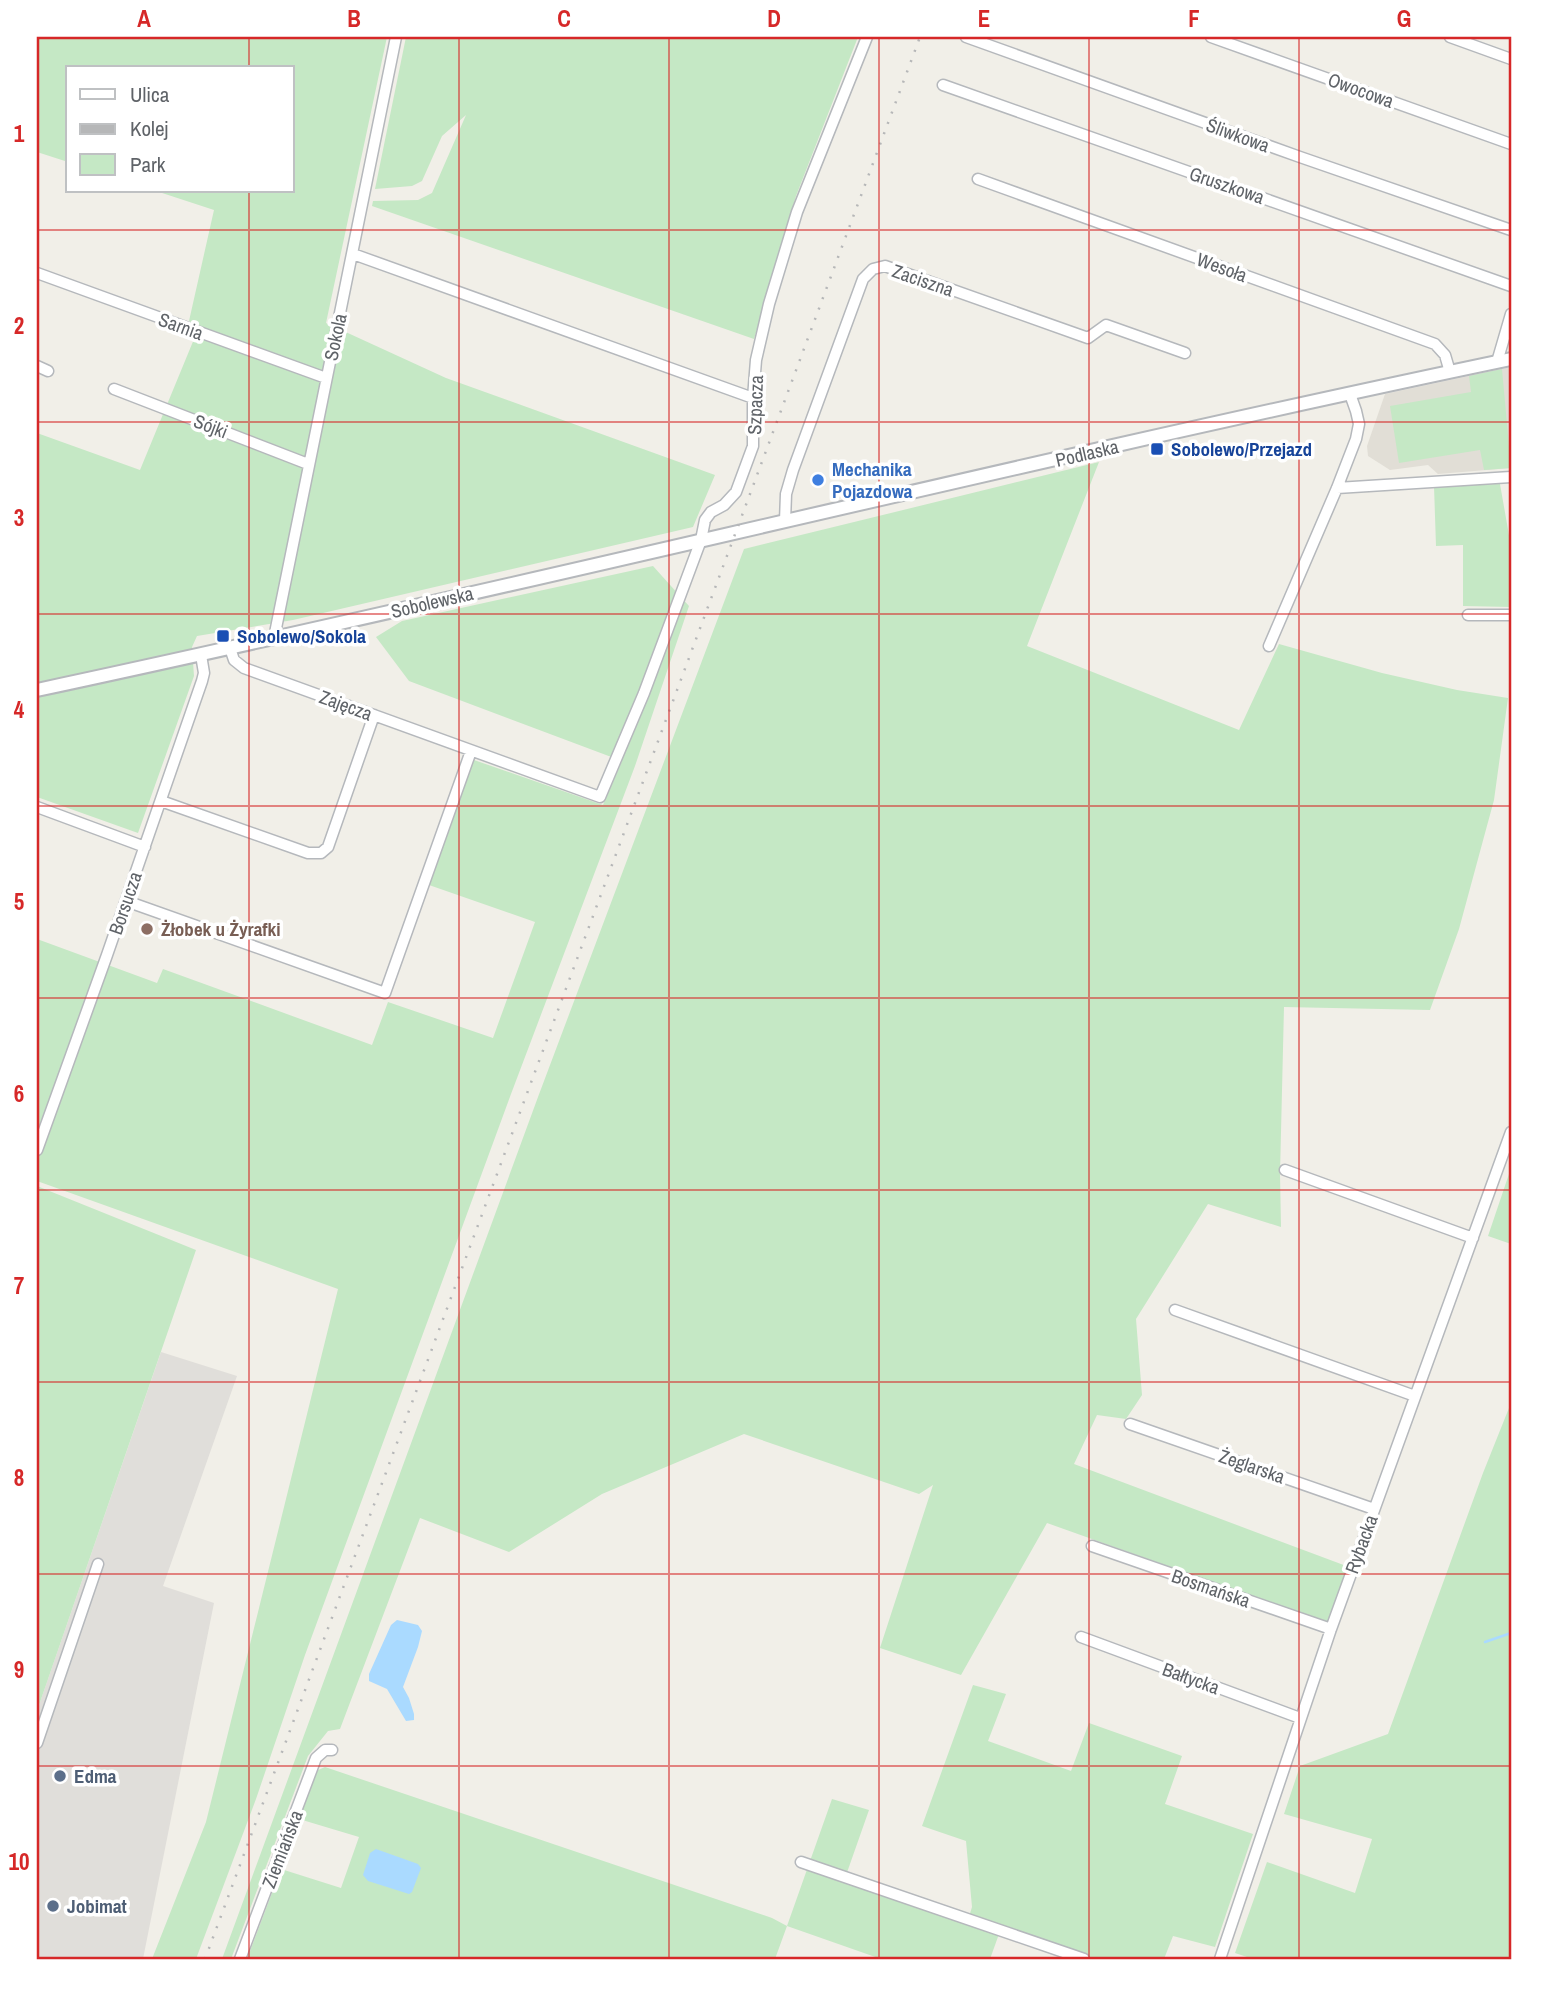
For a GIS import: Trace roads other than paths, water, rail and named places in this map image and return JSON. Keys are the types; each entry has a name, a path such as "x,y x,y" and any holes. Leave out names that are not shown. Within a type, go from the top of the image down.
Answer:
{"street":[{"name":"Sokola","path":"274,638 396,37"},
{"name":"Szpacza","path":"600,797 701,540 705,520 736,492 750,455 753,446 756,360 769,304 797,212 867,37"},
{"name":"Śliwkowa","path":"966,37 1511,230"},
{"name":"Owocowa","path":"1212,37 1511,144"},
{"path":"1450,37 1511,59"},
{"name":"Gruszkowa","path":"943,85 1511,286"},
{"name":"Wesoła","path":"978,179 1436,344 1445,355 1450,372"},
{"path":"353,254 753,398"},
{"name":"Zaciszna","path":"785,521 786,494 792,474 863,279 873,268 884,266 1088,338 1106,326 1185,353"},
{"name":"Sarnia","path":"37,273 326,378"},
{"path":"1497,362 1511,314"},
{"name":"Podlaska","path":"785,521 1511,359"},
{"path":"37,366 48,371"},
{"name":"Sójki","path":"114,389 308,464"},
{"path":"1269,646 1356,439 1359,424 1350,394"},
{"path":"1337,488 1511,477"},
{"name":"Sobolewska","path":"37,690 785,521"},
{"path":"1468,615 1511,615"},
{"name":"Zajęcza","path":"230,648 234,660 244,668 600,797"},
{"name":"Borsucza","path":"37,1150 202,681 204,673 201,655"},
{"path":"161,801 308,853 321,853 328,847 374,715"},
{"path":"126,901 385,993 471,751"},
{"path":"37,807 145,847"},
{"name":"Rybacka","path":"1220,1959 1331,1629 1511,1132"},
{"path":"1285,1170 1473,1238"},
{"path":"1175,1310 1415,1396"},
{"name":"Żeglarska","path":"1130,1424 1374,1509"},
{"name":"Bosmańska","path":"1092,1546 1331,1629"},
{"path":"37,1742 97,1564"},
{"name":"Bałtycka","path":"1081,1637 1300,1718"},
{"name":"Ziemiańska","path":"240,1959 316,1758 325,1750 332,1750"},
{"path":"801,1862 1084,1959"}],"water":[{"path":"397,1620 418,1625 422,1631 403,1687 409,1698 414,1720 406,1721 387,1689 369,1681 369,1674 391,1625"},
{"path":"376,1849 418,1864 421,1868 412,1892 409,1894 368,1881 363,1875 370,1853"}],"waterway":[{"path":"1485,1642 1511,1633"}],"railway":[{"path":"205,1959 920,37"}],"place":[{"name":"Sobolewo/Przejazd","path":"1157,449"},
{"name":"Mechanika Pojazdowa","path":"818,480"},
{"name":"Sobolewo/Sokola","path":"223,636"},
{"name":"Żłobek u Żyrafki","path":"147,929"},
{"name":"Edma","path":"60,1776"},
{"name":"Jobimat","path":"53,1906"}]}
